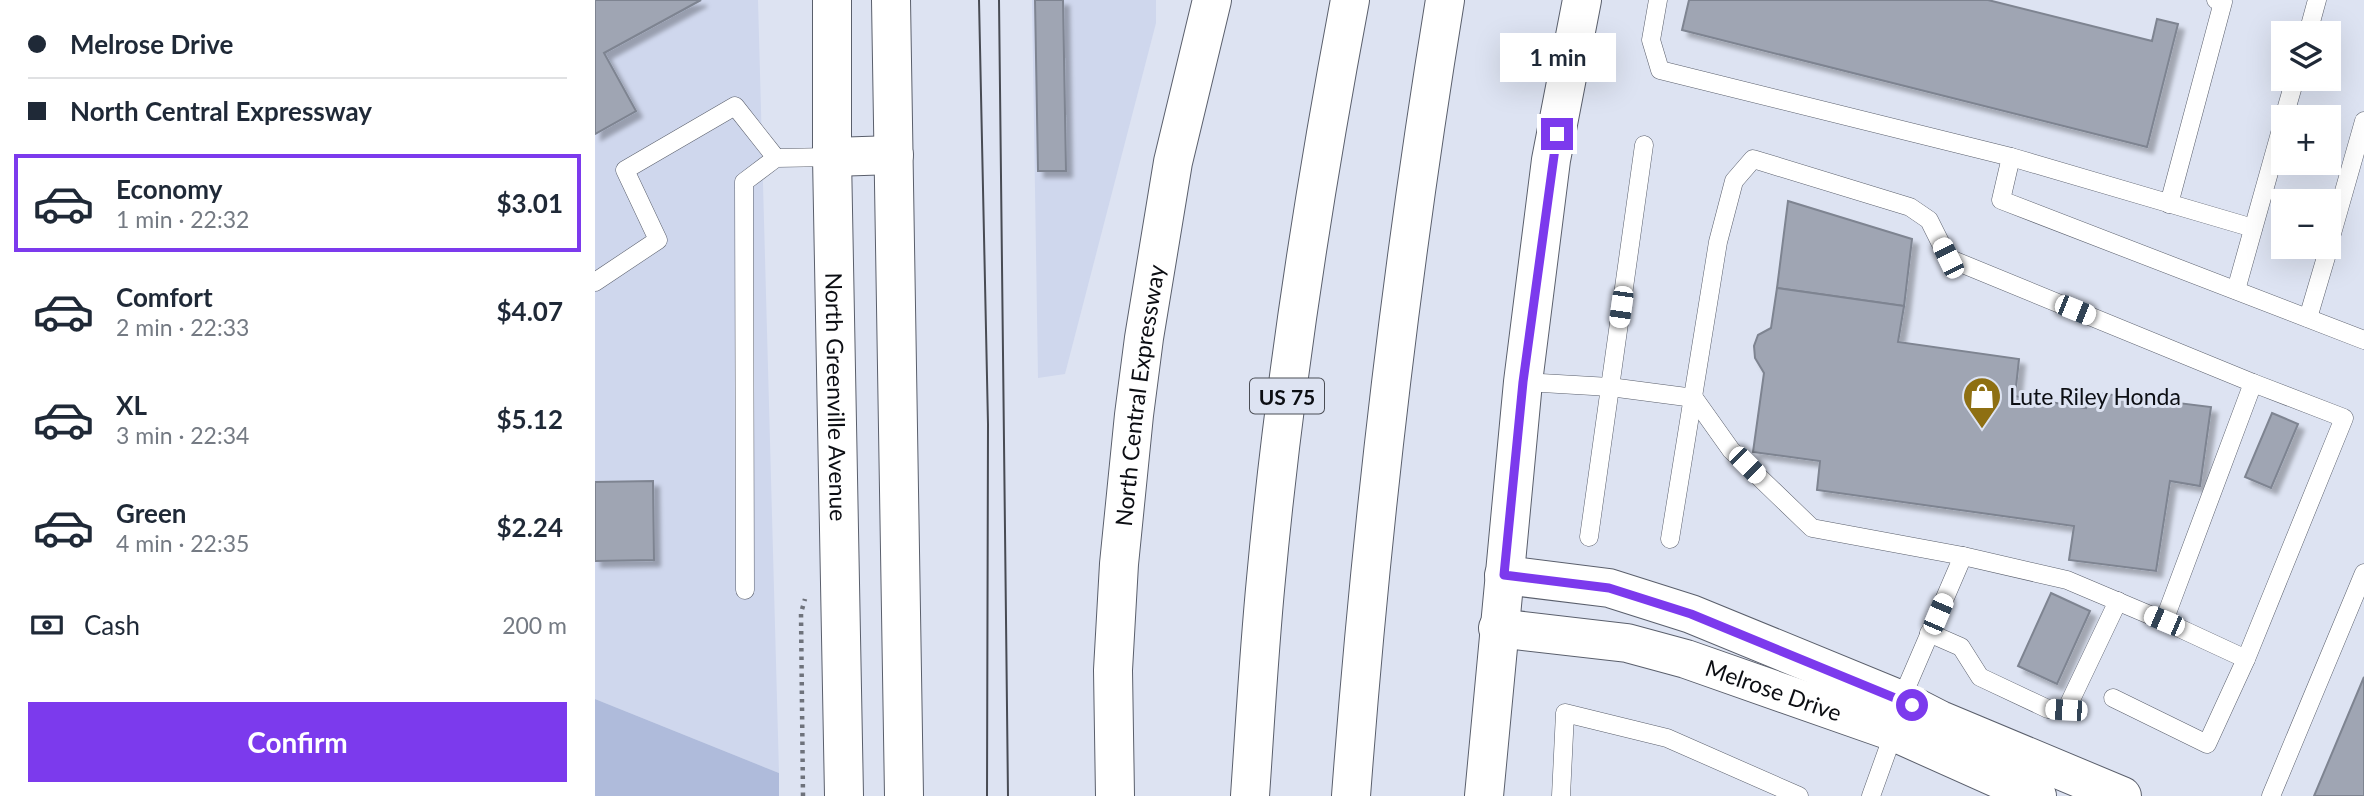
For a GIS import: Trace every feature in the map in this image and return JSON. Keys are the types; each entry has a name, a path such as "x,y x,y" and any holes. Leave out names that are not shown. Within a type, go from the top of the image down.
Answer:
{"main road":[{"name":"North Greenville Avenue","path":"832,0 832,157 844,796"},
{"path":"891,0 904,796"},
{"name":"North Central Expressway","path":"1115,796 1113,670 1119,564 1135,402 1173,162 1212,0"},
{"name":"US 75","path":"1250,796 1266,579 1289,374 1350,0"},
{"path":"1351,796 1374,521 1388,400 1415,191 1445,0"},
{"path":"1484,796 1523,382 1552,160 1582,0"},
{"path":"832,157 894,155"},
{"name":"Melrose Drive","path":"1504,575 1609,588 1691,614 1897,716 2038,796"},
{"name":"Melrose Drive","path":"1498,628 1627,643 1736,676 1897,716 1940,720 2122,796"}],"lane":[{"path":"1658,0 1651,40 1660,70 2011,157 2253,228"},
{"path":"2169,204 2223,2 2216,0"},
{"path":"2311,21 2317,0"},
{"path":"595,282 658,240 625,170 735,106 776,158"},
{"path":"2341,203 2364,121"},
{"path":"1589,537 1644,145"},
{"path":"745,590 744,182 776,158 832,157"},
{"path":"2011,157 2001,200 2364,340"},
{"path":"1670,539 1718,242 1734,181 1753,159 1910,207 1929,220 1948,258 2344,418 2246,659 2207,744 2113,698"},
{"path":"2236,290 2271,164"},
{"path":"2308,318 2325,259"},
{"path":"1523,382 1610,387 1694,398 1731,450 1812,528 1963,556 2067,580 2246,659"},
{"path":"2164,621 2253,383"},
{"path":"1871,796 1897,716 1963,556"},
{"path":"2271,796 2364,573"},
{"path":"1929,634 1961,647 1979,677 2048,709 2066,710 2118,601"},
{"path":"1561,796 1565,713 1667,738 1799,796"}],"shaded area":[{"path":"595,0 758,0 779,773 595,699"},
{"path":"1032,0 1156,0 1156,23 1065,374 1038,378"},
{"path":"595,699 779,773 779,796 595,796"}],"building":[{"path":"595,0 701,0 604,53 636,111 595,134"},
{"path":"1035,0 1063,0 1066,171 1038,171"},
{"path":"1689,0 1988,0 2152,41 2157,19 2178,24 2147,147 1682,30"},
{"path":"1788,201 1912,239 1904,306 1777,288"},
{"name":"Lute Riley Honda","path":"1777,288 1904,306 1898,342 2019,359 2015,396 2086,408 2090,392 2211,407 2200,486 2170,481 2156,571 2069,560 2074,526 1817,490 1820,461 1753,452 1764,373 1755,358 1754,346 1758,335 1771,328"},
{"path":"2272,413 2298,424 2271,488 2245,477"},
{"path":"653,481 654,560 595,561 595,482"},
{"path":"2051,593 2090,611 2057,684 2018,666"},
{"path":"2364,677 2364,796 2314,796"}],"tram line":[{"path":"979,0 988,424 987,796"},
{"path":"999,0 1008,796"}],"place":[{"name":"Lute Riley Honda","path":"1982,430"}],"route":[{"path":"1557,134 1523,382 1504,575 1609,588 1691,614 1912,705"}]}
